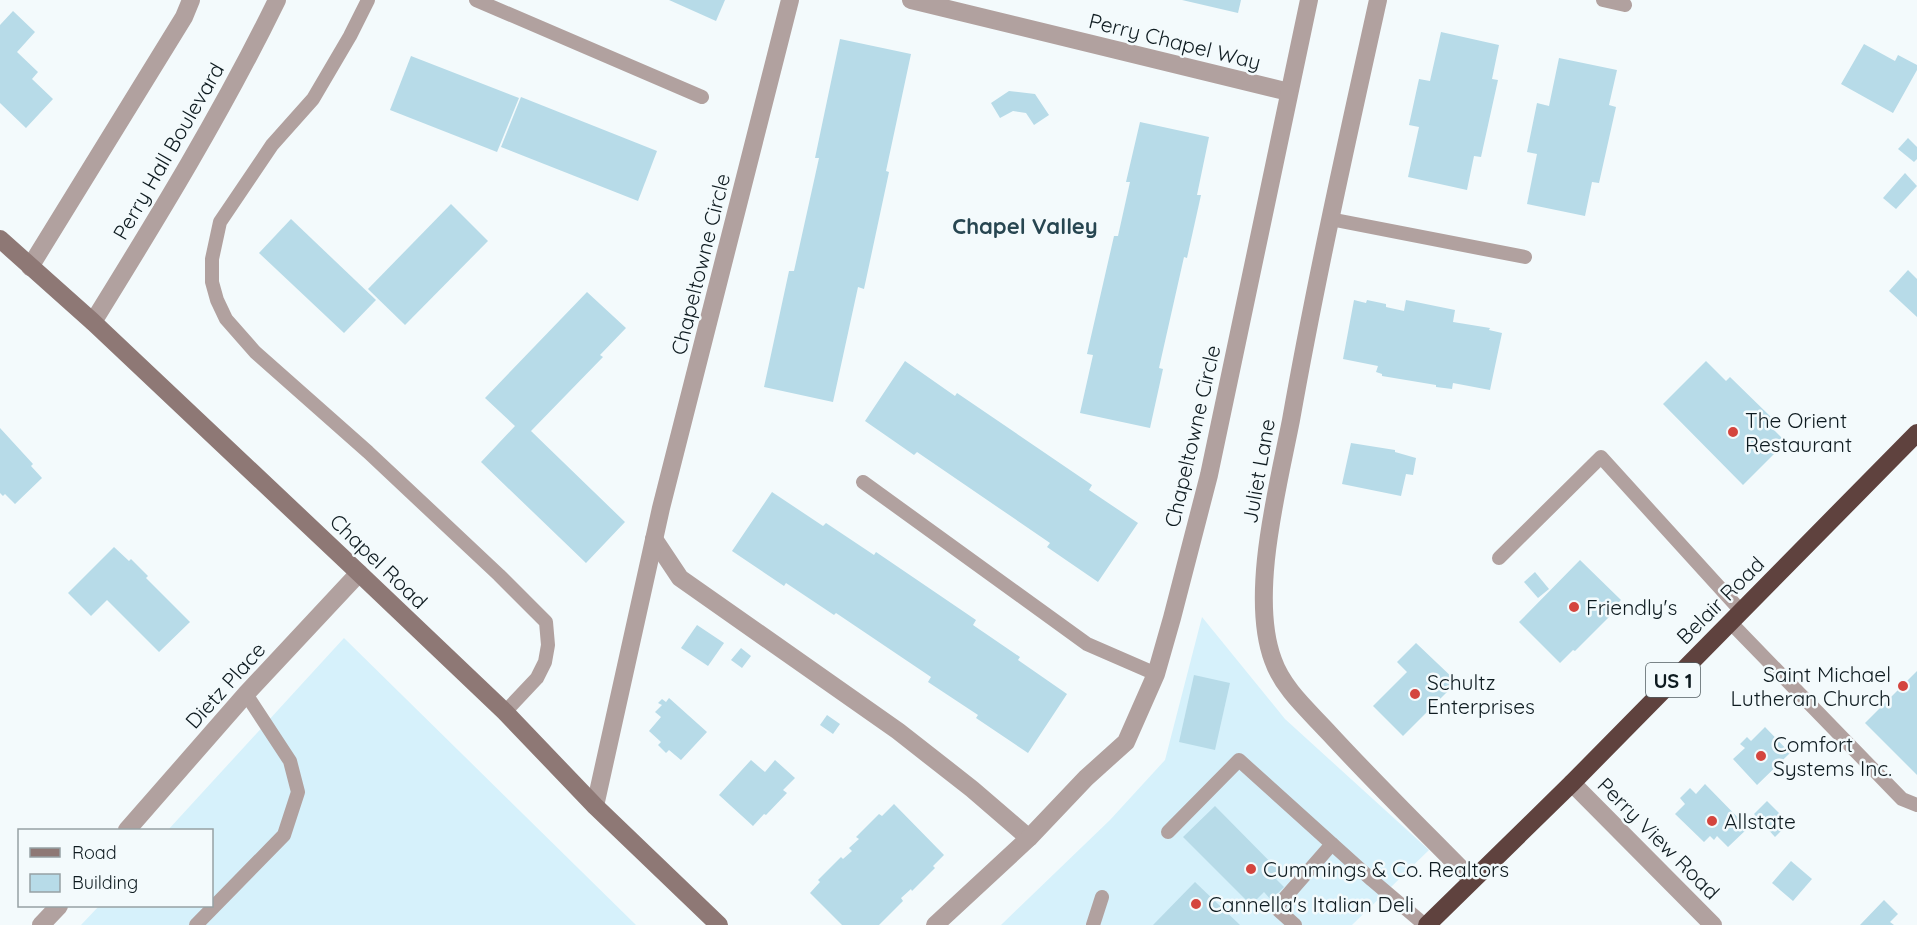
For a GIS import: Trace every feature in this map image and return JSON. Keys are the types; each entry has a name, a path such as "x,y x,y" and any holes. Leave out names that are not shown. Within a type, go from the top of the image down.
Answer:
{"highway":[{"name":"Belair Road","path":"1426,925 1572,783 1917,433"}],"street":[{"path":"30,267 125,115 184,16 191,0"},
{"name":"Perry Hall Boulevard","path":"93,322 187,166 253,50 277,0"},
{"name":"Chapeltowne Circle","path":"594,806 654,539 790,0"},
{"name":"Perry Chapel Way","path":"911,0 1289,92"},
{"name":"Chapeltowne Circle","path":"936,925 1029,838 1086,778 1126,742 1156,674 1209,475 1309,0"},
{"name":"Juliet Lane","path":"1378,0 1309,320 1269,536 1263,594 1266,631 1273,660 1299,701 1472,880"},
{"name":"Chapel Road","path":"0,239 93,322 505,712 594,806 719,925"},
{"path":"654,539 680,578 898,731 972,789 1029,838"},
{"name":"Dietz Place","path":"129,829 246,694 359,573"},
{"name":"Perry View Road","path":"1572,783 1713,925"},
{"path":"41,925 58,907"}],"lane":[{"path":"369,0 313,99 272,145 220,222 212,259 212,282 226,319 255,352 368,452 499,574 546,622 548,645 545,662 537,678 505,712"},
{"path":"476,0 702,97"},
{"path":"1603,0 1625,5"},
{"path":"1330,219 1525,257"},
{"path":"1499,558 1600,457 1735,617 1902,799 1917,805"},
{"path":"863,482 1087,644 1156,674"},
{"path":"196,925 284,835 298,792 290,761 246,694"},
{"path":"1168,832 1239,760 1426,925"},
{"path":"1295,925 1276,908 1332,844"},
{"path":"1093,925 1102,897"}],"shaded area":[{"path":"1202,617 1285,719 1429,850 1352,925 1001,925 1110,820 1165,760"},
{"path":"344,638 636,925 81,925 98,907 213,907 213,829 169,829"}],"building":[{"path":"669,0 725,0 716,21"},
{"path":"1182,0 1241,0 1238,13"},
{"path":"13,11 35,32 17,52 38,72 32,79 53,99 26,128 0,103 0,25"},
{"path":"1441,32 1499,45 1492,79 1498,80 1481,157 1474,156 1467,190 1408,177 1419,127 1409,125 1419,79 1430,81"},
{"path":"840,39 911,54 864,289 858,287 833,402 764,387 789,271 794,271 819,158 815,158"},
{"path":"1864,44 1895,61 1898,55 1917,65 1917,70 1893,113 1841,84"},
{"path":"411,56 519,98 497,152 390,110"},
{"path":"1559,58 1617,70 1609,105 1616,107 1599,183 1592,182 1585,216 1527,204 1537,154 1527,152 1537,103 1549,106"},
{"path":"1009,91 1035,94 1049,115 1034,125 1026,113 1013,111 1000,118 991,103"},
{"path":"521,97 657,151 638,201 501,147"},
{"path":"1140,122 1209,137 1197,195 1201,195 1187,258 1184,257 1159,368 1163,369 1150,428 1080,413 1093,355 1087,354 1114,236 1118,236 1130,182 1126,182"},
{"path":"1908,138 1917,147 1917,159 1914,162 1898,149"},
{"path":"1905,173 1917,186 1896,209 1883,198"},
{"path":"451,204 488,241 405,325 368,289"},
{"path":"291,219 376,300 344,333 259,253"},
{"path":"1908,270 1917,279 1917,317 1889,291"},
{"path":"587,292 626,328 600,355 603,357 531,431 625,522 586,563 481,462 515,426 485,398"},
{"path":"1354,300 1386,304 1386,307 1404,311 1406,300 1455,310 1453,322 1490,328 1489,330 1502,333 1490,390 1453,383 1452,389 1436,387 1436,385 1382,376 1376,372 1378,366 1343,359"},
{"path":"905,361 955,396 957,393 1092,485 1089,490 1138,523 1098,582 1047,547 1050,543 917,452 914,455 865,421"},
{"name":"The Orient Restaurant","path":"1706,361 1726,381 1730,377 1771,417 1767,423 1786,442 1743,485 1663,404"},
{"path":"0,428 33,464 31,466 42,478 15,504 5,494 3,496 0,493"},
{"path":"1351,443 1395,450 1395,452 1416,458 1413,475 1406,474 1401,496 1342,484"},
{"path":"772,492 823,526 826,523 874,555 876,552 976,620 973,625 1020,657 1018,660 1067,694 1028,753 976,718 978,715 928,682 931,677 836,613 834,615 786,583 784,586 732,551"},
{"path":"114,547 129,561 131,559 148,576 146,578 190,622 159,652 107,600 91,616 68,593"},
{"name":"Friendly's","path":"1580,560 1621,600 1607,614 1610,616 1560,663 1519,622"},
{"path":"1535,572 1549,589 1538,598 1524,582"},
{"path":"697,625 724,643 708,666 681,648"},
{"name":"Schultz Enterprises","path":"1416,643 1457,682 1403,736 1373,706 1407,672 1397,662"},
{"path":"741,648 751,656 742,668 731,660"},
{"name":"Saint Michael Lutheran Church","path":"1917,671 1917,775 1865,723"},
{"path":"1194,675 1230,683 1215,750 1179,742"},
{"path":"669,698 707,732 681,760 669,750 666,753 658,745 661,742 649,731 661,717 655,712 662,705 658,703 662,699 666,702"},
{"path":"827,715 840,724 833,734 820,725"},
{"name":"Comfort Systems Inc.","path":"1765,727 1790,753 1757,785 1733,759 1745,748 1740,744 1747,737 1751,741"},
{"path":"751,760 765,772 775,760 795,778 783,790 787,793 753,826 719,795"},
{"name":"Allstate","path":"1705,784 1748,828 1728,847 1717,836 1714,840 1710,836 1704,842 1675,814 1685,804 1680,798 1690,788 1696,794"},
{"path":"1767,801 1789,823 1775,837 1754,814"},
{"path":"894,804 944,855 933,866 935,868 912,891 911,889 901,898 903,901 879,925 842,925 810,893 820,882 818,880 841,857 843,859 852,851 849,848 859,839 856,837 879,814 882,816"},
{"path":"1215,806 1282,874 1276,879 1284,887 1271,900 1264,892 1251,905 1183,837"},
{"path":"1791,861 1812,879 1793,901 1772,883"},
{"name":"Cannella's Italian Deli","path":"1195,882 1240,925 1153,925"},
{"path":"1884,900 1898,914 1890,922 1894,925 1860,925"}],"place":[{"name":"The Orient Restaurant","path":"1733,432"},
{"name":"Friendly's","path":"1574,607"},
{"name":"Saint Michael Lutheran Church","path":"1903,686"},
{"name":"Schultz Enterprises","path":"1415,694"},
{"name":"Comfort Systems Inc.","path":"1761,756"},
{"name":"Allstate","path":"1712,821"},
{"name":"Cummings & Co. Realtors","path":"1251,869"},
{"name":"Cannella's Italian Deli","path":"1196,904"}],"district":[{"name":"Chapel Valley","path":"1025,226"}]}
